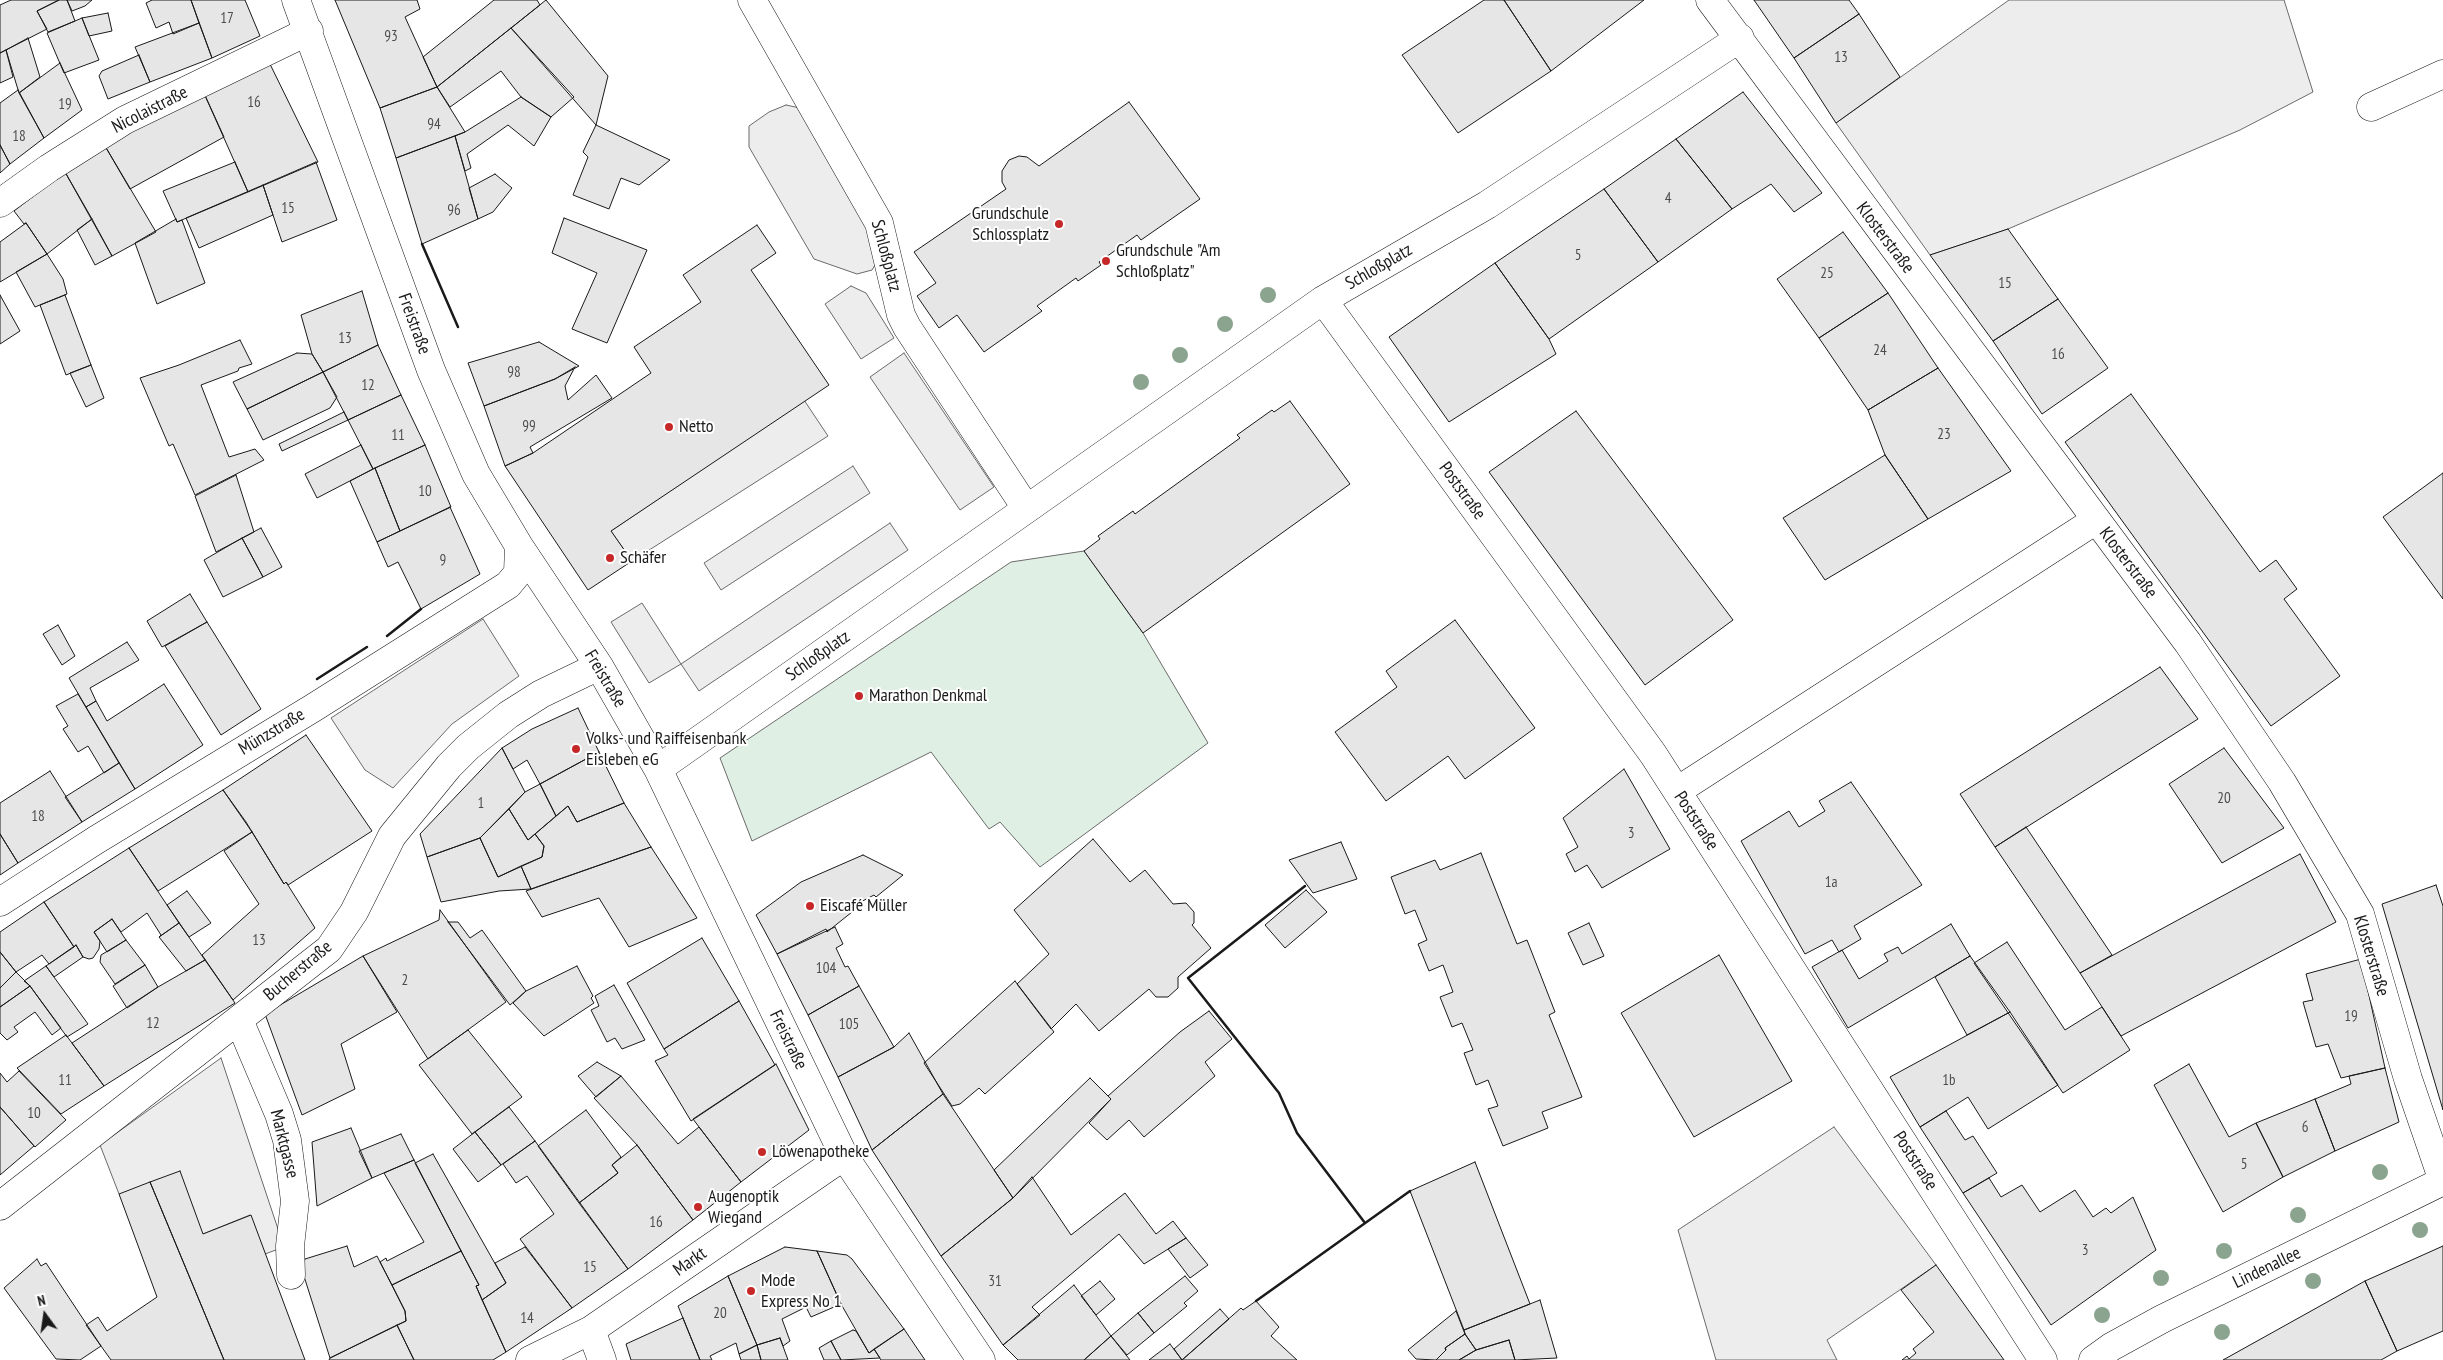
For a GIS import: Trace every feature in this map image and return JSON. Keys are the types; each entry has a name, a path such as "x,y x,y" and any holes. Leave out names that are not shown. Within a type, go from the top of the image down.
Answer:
{"street":[{"name":"Freistraße","path":"296,0 309,31 431,370 476,474 519,546 599,666 658,769 844,1156 981,1360"},
{"name":"Schloßplatz","path":"752,0 879,223 901,315 907,327 1026,508"},
{"name":"Klosterstraße","path":"1710,0 1740,38 1812,140 2188,643 2282,782 2360,914 2408,1079 2443,1181"},
{"name":"Nicolaistraße","path":"0,203 49,168 125,120 309,31"},
{"name":"Schloßplatz","path":"658,769 1323,300 1487,205 1740,38"},
{"path":"2371,107 2443,74"},
{"name":"Poststraße","path":"1323,300 1647,746 2043,1360"},
{"path":"1677,791 2096,520"},
{"name":"Münzstraße","path":"0,902 96,840 313,708 508,585 518,573 519,546"},
{"name":"Bucherstraße","path":"0,1206 329,949 354,912 392,836 437,779 468,747 495,724 520,707 599,666"},
{"name":"Marktgasse","path":"238,1020 279,1114 287,1140 296,1201 290,1246 291,1275"},
{"name":"Markt","path":"530,1360 591,1330 844,1156"},
{"name":"Lindenallee","path":"2093,1360 2162,1319 2443,1181"},
{"path":"591,1330 602,1360"}],"green space":[{"path":"1084,551 1143,633 1208,743 1040,867 1000,822 989,829 931,752 752,841 720,758 1011,562"}],"shaded area":[{"path":"2009,0 2284,0 2313,92 2240,130 2008,229 1930,255 1836,123"},
{"path":"786,105 800,108 874,239 878,260 872,270 857,274 814,259 749,147 749,126 769,112"},
{"path":"851,286 866,293 894,338 861,359 825,304"},
{"path":"904,353 994,487 960,510 870,377"},
{"path":"804,400 828,436 632,561 611,531"},
{"path":"853,466 870,493 721,590 704,563"},
{"path":"890,523 908,550 699,691 681,664"},
{"path":"642,603 681,664 649,683 611,622"},
{"path":"483,619 519,676 452,724 393,788 365,770 331,718"},
{"path":"221,1058 284,1247 265,1254 250,1215 203,1234 119,1194 100,1145"},
{"path":"1834,1127 1936,1265 1827,1340 1837,1360 1716,1360 1678,1230"}],"building":[{"path":"11,0 59,0 37,11 47,29 0,53 0,5"},
{"path":"59,0 67,0 75,21 48,32 37,11"},
{"path":"67,0 92,0 85,6 72,11"},
{"path":"152,0 191,0 199,23 173,34 169,22 156,28 146,3"},
{"path":"191,0 245,0 260,36 212,58"},
{"path":"335,0 417,0 420,9 405,17 437,87 380,108"},
{"path":"494,0 537,0 540,5 437,87 423,57"},
{"path":"546,0 608,76 596,125 511,28"},
{"path":"1484,0 1504,0 1551,71 1458,133 1402,55"},
{"path":"1504,0 1644,0 1551,71"},
{"path":"1754,0 1849,0 1859,14 1794,58"},
{"path":"108,13 112,31 89,36 82,18"},
{"path":"1859,14 1900,77 1836,123 1794,58"},
{"path":"82,18 99,60 64,73 47,33"},
{"path":"199,23 212,58 150,82 135,47"},
{"path":"511,28 574,97 551,117 521,97 501,71 450,107 437,87"},
{"path":"28,38 40,77 19,93 6,50"},
{"path":"6,50 13,77 0,83 0,53"},
{"path":"139,55 150,82 108,99 99,76 102,71"},
{"path":"269,62 318,162 248,192 203,91"},
{"path":"60,63 82,110 44,138 19,93"},
{"path":"437,87 465,132 396,158 380,108"},
{"path":"18,90 44,138 10,164 0,145 0,103"},
{"path":"203,91 224,137 130,189 105,146"},
{"path":"1743,92 1822,193 1794,212 1771,184 1732,209 1676,139"},
{"path":"521,97 551,117 534,146 508,125 467,154 471,168 465,171 455,136 465,132"},
{"name":"Grundschule Schlossplatz","path":"1129,102 1200,199 1141,240 1137,235 1099,262 1101,265 1078,281 1076,278 1037,306 1042,311 984,352 957,315 939,328 917,296 936,283 914,252 1006,189 1002,182 1002,171 1009,160 1019,156 1027,157 1039,166"},
{"path":"596,125 670,160 639,185 621,178 609,209 573,195 588,157 583,152"},
{"path":"455,136 478,219 422,244 396,158"},
{"path":"1676,139 1732,209 1658,262 1604,189"},
{"path":"0,145 10,164 0,173"},
{"path":"105,146 156,232 112,256 65,172"},
{"path":"235,162 248,192 177,222 163,191"},
{"path":"316,162 337,220 282,242 263,185"},
{"path":"65,172 92,219 47,254 26,223 24,224 14,211"},
{"path":"495,174 512,188 493,212 478,219 469,188"},
{"path":"263,185 273,215 199,248 186,218"},
{"path":"1604,189 1658,262 1549,339 1495,263"},
{"path":"564,218 647,250 607,343 572,329 597,273 552,253"},
{"path":"92,219 112,256 95,265 77,230"},
{"path":"176,219 177,222 182,220 205,283 157,304 135,243"},
{"path":"26,223 47,254 0,282 0,242"},
{"name":"Netto","path":"757,225 776,253 751,270 829,385 611,531 632,561 588,590 505,466 533,453 651,373 634,347 701,302 683,275"},
{"path":"2008,229 2058,299 1993,341 1930,255"},
{"path":"1843,232 1888,293 1819,338 1777,279"},
{"path":"47,254 63,279 67,294 35,307 16,272"},
{"path":"1495,263 1549,339 1556,354 1449,422 1389,337"},
{"path":"362,291 378,345 323,372 312,354 301,315"},
{"path":"1888,293 1938,368 1868,410 1819,338"},
{"path":"0,295 20,331 0,344"},
{"path":"65,295 91,365 66,375 40,305"},
{"path":"2058,299 2108,368 2042,414 1993,341"},
{"path":"240,340 252,364 201,385 229,457 255,449 264,460 195,495 173,444 169,446 140,378 179,365"},
{"path":"539,342 579,366 555,379 484,406 468,363"},
{"path":"378,345 401,395 348,420 323,372"},
{"path":"297,353 312,354 323,372 247,409 233,382"},
{"path":"91,365 104,398 86,407 70,373"},
{"path":"575,367 565,386 568,400 596,375 612,398 530,447 533,453 505,466 484,406 555,379"},
{"path":"1938,368 2011,471 1928,519 1885,455 1868,410"},
{"path":"323,372 337,397 330,408 263,440 247,409"},
{"path":"2131,394 2260,572 2276,560 2297,589 2284,599 2340,676 2271,726 2065,442"},
{"path":"401,395 425,445 373,469 348,420"},
{"path":"1290,401 1350,484 1143,633 1084,551 1100,539 1098,536 1133,511 1135,514 1240,438 1237,435 1272,410 1274,412"},
{"path":"1576,411 1733,620 1645,685 1489,472"},
{"path":"344,412 348,420 282,451 279,444"},
{"path":"361,445 373,469 317,498 305,474"},
{"path":"425,445 451,507 400,531 375,468"},
{"path":"1885,455 1928,519 1825,580 1783,518"},
{"path":"375,468 400,531 377,542 350,481"},
{"path":"2443,473 2443,599 2383,517"},
{"path":"236,475 254,532 216,552 195,496"},
{"path":"450,507 480,574 421,609 398,562 388,567 377,542"},
{"path":"261,528 282,567 263,577 242,538"},
{"path":"242,538 263,577 223,597 204,560"},
{"path":"190,594 207,622 162,647 147,621"},
{"path":"1455,620 1535,728 1465,779 1448,756 1386,801 1335,732 1397,687 1386,671"},
{"path":"207,622 261,709 221,735 165,646"},
{"path":"58,625 75,656 62,665 43,634"},
{"path":"127,642 139,660 90,688 96,701 86,707 69,678"},
{"path":"2160,667 2198,719 1995,847 1960,794"},
{"path":"164,684 203,745 135,789 86,707 96,701 107,721"},
{"path":"78,694 119,763 104,773 88,746 78,752 63,729 68,726 56,706"},
{"path":"578,708 599,752 540,784 527,760 513,769 502,748 532,729"},
{"path":"306,735 372,831 288,885 286,882 284,884 246,822 223,790"},
{"path":"502,748 525,792 480,838 427,857 420,834"},
{"path":"2224,748 2284,828 2222,863 2169,784"},
{"path":"599,752 624,803 577,822 568,806 556,816 540,784"},
{"path":"119,763 135,789 82,822 65,797"},
{"path":"1624,769 1670,849 1602,888 1587,865 1575,872 1566,854 1578,847 1563,818"},
{"path":"50,771 82,822 18,863 0,834 0,803"},
{"path":"1851,782 1922,885 1854,926 1861,939 1839,952 1832,940 1805,954 1741,841 1789,811 1799,827 1825,811 1819,801"},
{"path":"540,784 556,816 528,840 509,809 525,792"},
{"path":"223,790 252,832 158,891 129,848"},
{"path":"624,803 651,847 531,889 521,866 542,857 544,846 535,834 568,806 577,822"},
{"path":"509,809 528,840 535,834 544,846 542,857 498,877 480,838"},
{"path":"2026,827 2112,955 2080,973 1995,847"},
{"path":"252,832 284,884 286,882 315,928 233,1000 202,955 259,904 224,851"},
{"path":"0,834 18,863 0,875"},
{"path":"480,838 498,877 521,866 531,889 499,891 441,902 427,857"},
{"path":"1093,839 1130,882 1145,870 1173,904 1186,903 1194,912 1194,923 1192,925 1211,948 1178,977 1178,988 1168,997 1156,997 1149,989 1099,1031 1076,1004 1051,1029 1017,984 1049,954 1014,910"},
{"path":"1341,842 1357,879 1313,893 1289,860"},
{"path":"651,847 697,918 629,947 599,898 542,917 526,891"},
{"path":"129,848 179,923 159,937 161,935 147,913 121,932 112,919 94,932 100,941 99,949 93,958 83,957 76,945 74,947 44,902"},
{"path":"1481,853 1517,944 1527,940 1555,1012 1549,1015 1582,1097 1542,1112 1548,1128 1503,1146 1488,1109 1498,1106 1488,1080 1476,1085 1464,1053 1473,1050 1462,1023 1452,1027 1440,997 1453,992 1443,965 1429,971 1418,944 1427,940 1415,910 1405,914 1391,877 1435,860 1440,870"},
{"path":"2300,854 2336,922 2121,1036 2080,973"},
{"path":"863,855 903,875 876,897 874,895 855,905 857,908 827,932 826,929 777,954 756,915 801,882"},
{"path":"2436,885 2443,906 2443,1110 2382,904"},
{"path":"1306,890 1327,912 1285,948 1265,925"},
{"path":"187,891 211,923 189,937 167,905"},
{"path":"44,902 74,947 49,964 42,955 16,972 0,952 0,932"},
{"path":"440,910 506,1002 428,1059 363,956 439,920"},
{"path":"112,919 126,940 107,952 94,932"},
{"path":"448,922 458,922 470,938 482,930 526,991 510,1005"},
{"path":"179,923 205,960 186,971 159,937"},
{"path":"1589,923 1604,956 1583,965 1568,933"},
{"path":"1951,924 1970,956 1848,1028 1812,967 1842,950 1859,979 1888,961 1884,954 1898,947 1902,954"},
{"path":"835,927 843,944 836,948 845,967 848,966 859,986 808,1015 777,954"},
{"path":"702,938 739,1001 664,1049 627,983"},
{"path":"126,940 145,965 115,984 100,962 101,955"},
{"path":"2007,942 2065,1030 2102,1007 2130,1050 2063,1093 1974,963"},
{"path":"76,945 83,957 54,977 46,966"},
{"path":"0,952 16,972 0,988"},
{"path":"1719,955 1792,1081 1694,1137 1621,1013"},
{"path":"363,956 397,1012 341,1044 355,1089 302,1115 265,1014"},
{"path":"1970,956 2010,1012 1967,1035 1935,977"},
{"path":"2361,959 2385,1068 2341,1078 2328,1044 2316,1047 2303,1002 2313,1000 2306,974"},
{"path":"205,960 235,1003 104,1086 72,1043 158,987"},
{"path":"145,965 158,987 127,1008 113,986"},
{"path":"46,966 88,1024 67,1037 30,986 24,981"},
{"path":"577,966 593,996 591,998 594,1003 544,1036 513,1003 526,991"},
{"path":"16,972 30,986 0,1007 0,988"},
{"path":"1015,981 1054,1032 985,1094 979,1088 960,1104 952,1106 924,1063"},
{"path":"614,985 645,1040 622,1049 615,1038 607,1042 591,1010 599,1006 595,996"},
{"path":"30,986 61,1028 52,1035 35,1012 14,1027 18,1032 7,1040 0,1033 0,1007"},
{"path":"859,986 894,1047 838,1077 808,1015"},
{"path":"739,1001 775,1065 691,1121 655,1061 668,1055 664,1049"},
{"path":"1209,1011 1232,1039 1205,1062 1215,1076 1144,1137 1129,1120 1107,1140 1089,1123 1111,1099 1108,1096 1180,1032"},
{"path":"2010,1012 2058,1085 1988,1129 1968,1097 1920,1127 1890,1077"},
{"path":"468,1030 522,1097 472,1134 419,1065"},
{"path":"909,1033 943,1094 872,1150 838,1077 894,1047"},
{"path":"66,1035 104,1086 61,1114 17,1068"},
{"path":"597,1062 621,1076 596,1097 578,1076"},
{"path":"776,1064 809,1130 741,1182 693,1119"},
{"path":"2189,1064 2229,1137 2256,1123 2283,1177 2223,1212 2154,1085"},
{"path":"2385,1068 2399,1122 2335,1151 2315,1099 2351,1084 2349,1076"},
{"path":"19,1071 66,1120 35,1147 0,1107 0,1073 7,1082"},
{"path":"621,1076 678,1144 699,1127 741,1182 693,1220 637,1145 594,1098"},
{"path":"1090,1078 1111,1099 1013,1198 994,1170"},
{"path":"943,1094 1013,1198 941,1256 872,1150"},
{"path":"2315,1099 2335,1151 2283,1177 2256,1123"},
{"path":"0,1107 34,1146 0,1175"},
{"path":"509,1107 535,1141 501,1165 475,1132"},
{"path":"586,1110 621,1157 612,1165 618,1173 579,1203 538,1146"},
{"path":"1946,1111 1965,1140 1973,1136 1997,1173 1963,1193 1920,1127"},
{"path":"351,1128 372,1178 317,1206 312,1142"},
{"path":"475,1132 501,1165 478,1182 453,1149"},
{"path":"401,1134 414,1160 372,1178 359,1151"},
{"path":"535,1141 628,1269 572,1308 520,1239 554,1214 527,1176 516,1183 503,1164"},
{"path":"637,1145 693,1220 628,1269 579,1203 618,1173 612,1165"},
{"path":"433,1154 506,1283 482,1300 476,1286 479,1285 415,1163"},
{"path":"414,1160 461,1251 392,1285 380,1262 386,1258 387,1261 424,1242 384,1173"},
{"path":"1475,1162 1530,1304 1464,1330 1410,1191"},
{"path":"180,1171 203,1234 251,1215 305,1360 224,1360 150,1182"},
{"path":"1032,1177 1071,1235 1125,1193 1156,1234 1173,1221 1186,1238 1144,1264 1119,1234 1032,1307 1040,1315 1003,1345 941,1256 1013,1198"},
{"path":"1989,1178 2001,1197 2022,1185 2040,1212 2075,1190 2093,1217 2106,1208 2111,1213 2133,1197 2156,1250 2051,1325 1963,1193"},
{"path":"150,1182 224,1360 111,1360 86,1325 98,1317 107,1331 157,1297 119,1194"},
{"path":"1186,1238 1208,1265 1190,1278 1168,1249"},
{"path":"347,1246 354,1267 377,1256 405,1311 406,1321 330,1358 302,1270 305,1259"},
{"path":"2443,1246 2443,1331 2397,1351 2365,1281"},
{"path":"525,1247 572,1308 506,1352 482,1300 506,1283 495,1263"},
{"path":"785,1247 817,1251 841,1304 811,1317 806,1307 782,1319 790,1341 783,1346 780,1338 757,1345 728,1276"},
{"path":"461,1251 479,1285 476,1286 506,1352 493,1360 414,1360 397,1325 406,1321 405,1311 392,1285"},
{"path":"817,1251 847,1255 852,1259 904,1329 869,1353 841,1304"},
{"path":"37,1259 41,1266 46,1263 101,1346 80,1360 56,1359 4,1288"},
{"path":"1936,1265 2004,1360 1902,1360 1907,1356 1909,1359 1916,1353 1913,1349 1934,1332 1901,1290"},
{"path":"728,1276 757,1345 739,1354 736,1343 710,1356 712,1360 700,1360 678,1306"},
{"path":"1185,1276 1198,1291 1184,1303 1187,1306 1154,1333 1138,1313"},
{"path":"1100,1281 1115,1299 1096,1315 1081,1296"},
{"path":"2365,1281 2397,1351 2381,1360 2223,1360"},
{"path":"1074,1285 1111,1336 1084,1360 1018,1360 1003,1345"},
{"path":"1540,1300 1557,1358 1515,1360 1509,1340 1476,1350 1465,1334 1464,1330"},
{"path":"1256,1301 1279,1327 1271,1336 1297,1360 1182,1360 1241,1308 1243,1310"},
{"path":"1220,1309 1229,1319 1182,1360 1174,1349"},
{"path":"1456,1311 1465,1334 1445,1348 1446,1350 1436,1360 1416,1359 1408,1350"},
{"path":"1138,1313 1154,1333 1127,1355 1111,1336"},
{"path":"683,1318 700,1360 631,1360 626,1344"},
{"path":"397,1325 414,1360 329,1360 330,1358"},
{"path":"904,1329 925,1360 881,1360 874,1349"},
{"path":"853,1330 856,1331 869,1353 874,1349 880,1358 841,1360 831,1341"},
{"path":"1465,1334 1476,1350 1459,1360 1436,1360 1446,1350 1445,1348"},
{"path":"1111,1336 1130,1360 1084,1360"},
{"path":"780,1338 788,1360 761,1360 757,1345"},
{"path":"1509,1340 1515,1360 1459,1360 1476,1350"},
{"path":"831,1341 841,1360 824,1360 819,1348"},
{"path":"1170,1344 1182,1360 1149,1360"},
{"path":"757,1345 761,1360 741,1360 739,1354"}],"wall":[{"path":"422,244 458,327"},
{"path":"387,636 421,609"},
{"path":"317,679 367,647"},
{"path":"1305,886 1188,978 1279,1093 1297,1133 1365,1223"},
{"path":"1256,1301 1410,1191"}],"place":[{"name":"Grundschule Schlossplatz","path":"1059,224"},
{"name":"Grundschule \"Am Schloßplatz\"","path":"1106,261"},
{"name":"Netto","path":"669,427"},
{"name":"Schäfer","path":"610,558"},
{"name":"Marathon Denkmal","path":"859,696"},
{"name":"Volks- und Raiffeisenbank Eisleben eG","path":"576,749"},
{"name":"Eiscafé Müller","path":"810,906"},
{"name":"Löwenapotheke","path":"762,1152"},
{"name":"Augenoptik Wiegand","path":"698,1207"},
{"name":"Mode Express No 1","path":"751,1291"}]}
